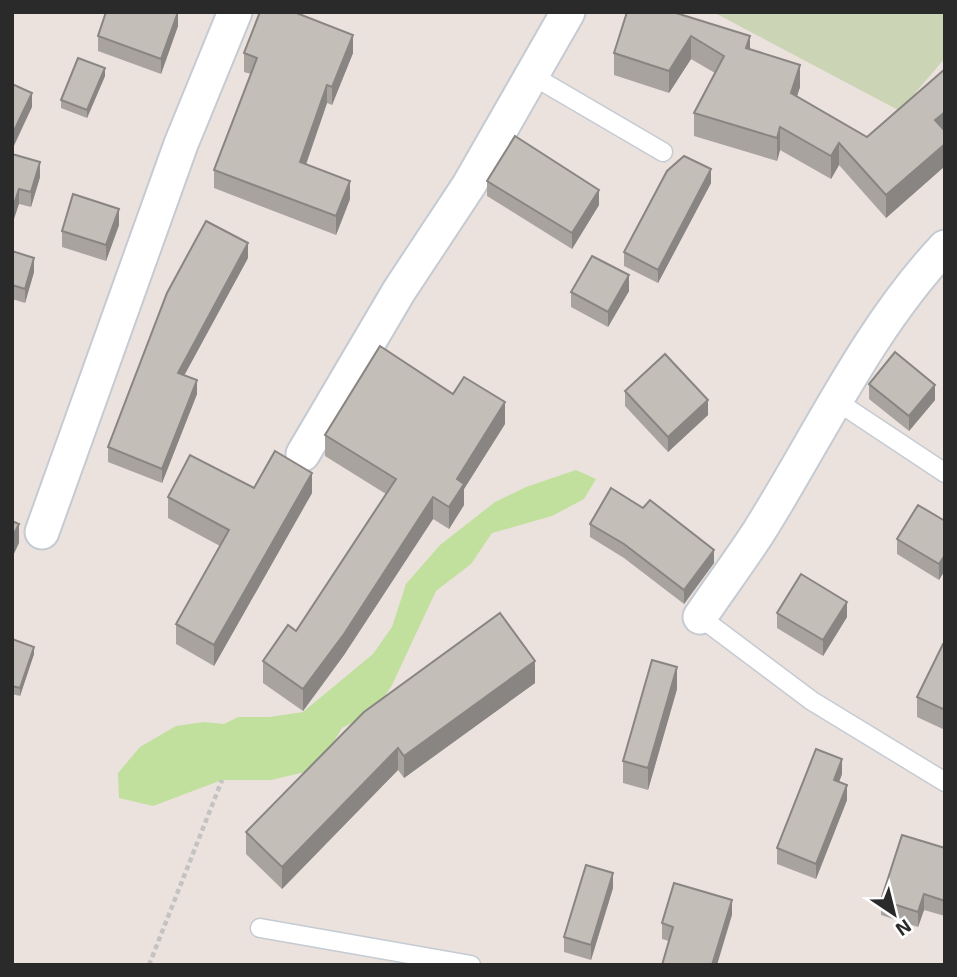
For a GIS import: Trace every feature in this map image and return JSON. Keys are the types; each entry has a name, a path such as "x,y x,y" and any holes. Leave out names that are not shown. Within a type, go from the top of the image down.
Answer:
{"street":[{"path":"43,532 181,144 234,12"},
{"path":"303,454 399,291 469,185 568,12"},
{"path":"700,617 758,533 835,400 920,274 945,247"}],"lane":[{"path":"533,76 663,152"},
{"path":"835,400 945,473"},
{"path":"700,617 811,701 945,782"},
{"path":"260,928 471,965"}],"path":[{"path":"149,965 222,780"}],"green space":[{"path":"713,12 945,12 945,58 900,111"},
{"path":"576,470 596,479 584,499 552,516 492,533 471,564 436,591 392,685 375,711 342,728 318,769 271,780 222,780 153,806 119,798 118,773 140,747 176,726 204,722 224,724 238,717 270,717 303,712 373,654 392,627 406,584 440,545 495,502 526,487"}],"building":[{"path":"106,12 178,12 161,59 98,36"},
{"path":"260,12 294,12 353,35 332,87 327,85 300,162 350,181 336,216 214,170 257,58 244,53"},
{"path":"627,12 676,12 750,36 746,48 800,65 791,93 867,137 945,69 945,112 935,120 945,131 945,144 886,195 839,143 831,156 780,127 777,138 694,113 724,56 691,36 669,71 614,53"},
{"path":"78,58 105,68 87,110 61,100"},
{"path":"12,84 32,93 12,135"},
{"path":"515,136 599,190 572,233 487,181"},
{"path":"12,154 40,162 31,192 19,189 12,210"},
{"path":"684,156 711,169 658,270 624,252 667,171"},
{"path":"73,194 119,209 106,245 62,231"},
{"path":"206,221 248,243 178,373 197,380 162,469 108,447 167,293"},
{"path":"12,251 34,258 25,289 12,285"},
{"path":"592,256 629,275 608,312 571,292"},
{"path":"380,346 453,394 464,377 505,402 457,479 464,484 449,507 433,497 344,634 303,689 263,661 288,625 296,631 396,479 325,435"},
{"path":"895,352 935,385 909,416 869,384"},
{"path":"665,354 708,400 668,437 625,391"},
{"path":"275,451 312,473 214,645 176,624 229,530 168,497 190,455 254,488"},
{"path":"611,488 643,508 650,500 714,550 684,590 624,544 590,524"},
{"path":"918,505 945,521 945,555 939,564 897,539"},
{"path":"12,521 19,524 12,538"},
{"path":"801,574 847,602 823,640 777,613"},
{"path":"500,613 535,661 404,756 398,748 282,867 246,832 364,712"},
{"path":"12,639 34,647 20,688 12,686"},
{"path":"945,644 945,710 917,697"},
{"path":"652,660 677,667 648,768 623,761"},
{"path":"816,749 842,759 834,780 847,785 816,864 777,848"},
{"path":"902,835 945,848 945,901 924,894 918,912 881,900"},
{"path":"586,865 613,873 591,945 564,937"},
{"path":"674,883 732,900 712,965 662,965 673,927 662,923"}]}
